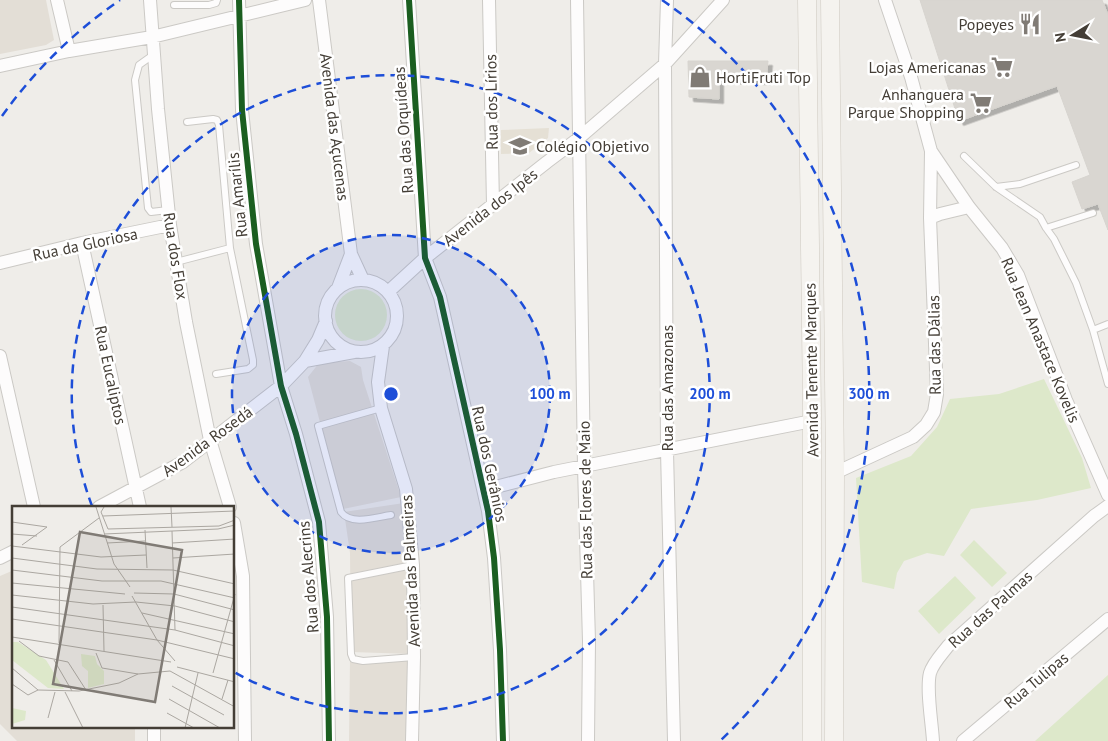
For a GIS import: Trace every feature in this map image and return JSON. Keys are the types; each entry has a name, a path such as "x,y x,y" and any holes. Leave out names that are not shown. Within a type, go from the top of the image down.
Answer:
{"main road":[{"name":"Avenida Tenente Marques","path":"807,0 812,421 812,741"},
{"name":"Avenida Tenente Marques","path":"830,0 835,474 834,741"}],"street":[{"path":"57,0 69,51"},
{"name":"Rua dos Flox","path":"150,0 153,56 170,225 186,322 210,440 230,506"},
{"name":"Rua Amarílis","path":"239,0 242,110 256,244 281,386"},
{"path":"0,66 152,36 304,0"},
{"name":"Avenida das Açucenas","path":"319,0 351,254 363,280"},
{"name":"Rua das Orquídeas","path":"409,0 425,258"},
{"name":"Rua dos Lírios","path":"489,0 493,205"},
{"name":"Rua das Flores de Maio","path":"577,0 584,467 589,641 588,741"},
{"name":"Rua das Amazonas","path":"668,0 665,64 667,451 674,741"},
{"name":"Avenida dos Ipês","path":"388,292 425,258 579,138 665,64 723,0"},
{"name":"Rua Jean Anastace Kovelis","path":"885,0 931,151 969,207 1002,248 1018,275 1066,400 1108,495"},
{"name":"Rua das Dálias","path":"835,474 913,437 926,425 934,412 937,394 930,218 931,151"},
{"path":"930,218 969,207"},
{"name":"Rua da Gloriosa","path":"0,263 82,243 170,225"},
{"name":"Rua Eucaliptos","path":"82,243 140,506"},
{"name":"Avenida das Açucenas","path":"338,288 351,254"},
{"name":"Rua dos Gerânios","path":"425,258 440,297 484,490 494,558 503,741"},
{"path":"305,361 374,350 383,346 390,339 397,321 394,301 380,285 363,280 338,288 328,303 326,321 328,329 338,344 355,352"},
{"name":"Avenida Rosedá","path":"101,506 136,489 183,462 281,386 305,361 318,340 326,321"},
{"name":"Avenida das Palmeiras","path":"383,346 378,382 380,408 406,489 413,565 414,657 412,741"},
{"path":"0,356 34,506"},
{"name":"Rua dos Alecrins","path":"281,386 296,434 319,522 327,617 329,741"},
{"path":"484,490 554,472 812,421"},
{"name":"Rua das Palmas","path":"934,741 929,683 930,673 948,646 1087,522 1108,506"},
{"path":"235,529 243,576 246,741"},
{"path":"0,558 12,552"},
{"name":"Rua Tulipas","path":"963,741 1108,619"},
{"path":"154,728 154,741"}],"lane":[{"path":"174,5 209,5 216,3 217,0"},
{"path":"153,56 139,65 135,80 148,208 151,212 168,210"},
{"path":"187,122 212,119 218,122 230,248 254,365 248,369 216,374"},
{"path":"964,156 996,188 1040,217 1054,239 1076,283 1093,330 1108,384"},
{"path":"996,188 1020,184 1076,165"},
{"path":"1046,228 1093,213"},
{"path":"176,262 230,248"},
{"path":"1093,330 1108,324"},
{"path":"380,408 318,426 341,512 344,516 357,520 391,515"},
{"path":"413,565 348,578 351,654 353,658 363,661 414,657"}],"shaded area":[{"path":"0,0 46,0 54,40 46,45 0,54"},
{"name":"Colégio Objetivo","path":"549,128 548,138 529,153 501,154 501,130"},
{"path":"350,361 361,367 363,380 401,497 343,509 308,377 319,363"},
{"path":"404,503 412,654 351,652 350,553 344,512"},
{"path":"12,571 12,728 135,728 135,741 17,741 0,724 0,576"},
{"path":"350,660 411,660 411,741 349,741"}],"green space":[{"path":"356,289 366,289 380,296 387,310 387,320 380,334 366,341 356,341 346,337 339,330 335,320 335,310 339,300 346,293"},
{"path":"1044,379 1082,458 1091,488 1037,500 971,509 944,556 927,553 904,561 897,573 894,589 862,582 856,478 911,456 937,427 950,399 999,394"},
{"path":"974,540 1007,573 992,587 960,555"},
{"path":"955,576 976,598 939,634 918,611"},
{"path":"1108,675 1108,741 1035,741"}],"building":[{"name":"Anhanguera Parque Shopping","path":"920,0 1102,0 1108,15 1108,230 1098,204 1082,209 1072,182 1090,175 1057,86 959,121"},
{"path":"688,61 768,61 766,80 719,79 719,99 689,97"}],"cycle path":[{"path":"239,0 242,110 256,244 281,386 296,434 319,522 327,617 329,741"},
{"path":"409,0 425,258 440,297 488,511 494,558 503,741"}],"place":[{"name":"Popeyes","path":"1030,24"},
{"name":"Lojas Americanas","path":"1002,67"},
{"name":"HortiFruti Top","path":"700,77"},
{"name":"Anhanguera Parque Shopping","path":"981,103"},
{"name":"Colégio Objetivo","path":"520,146"}]}
